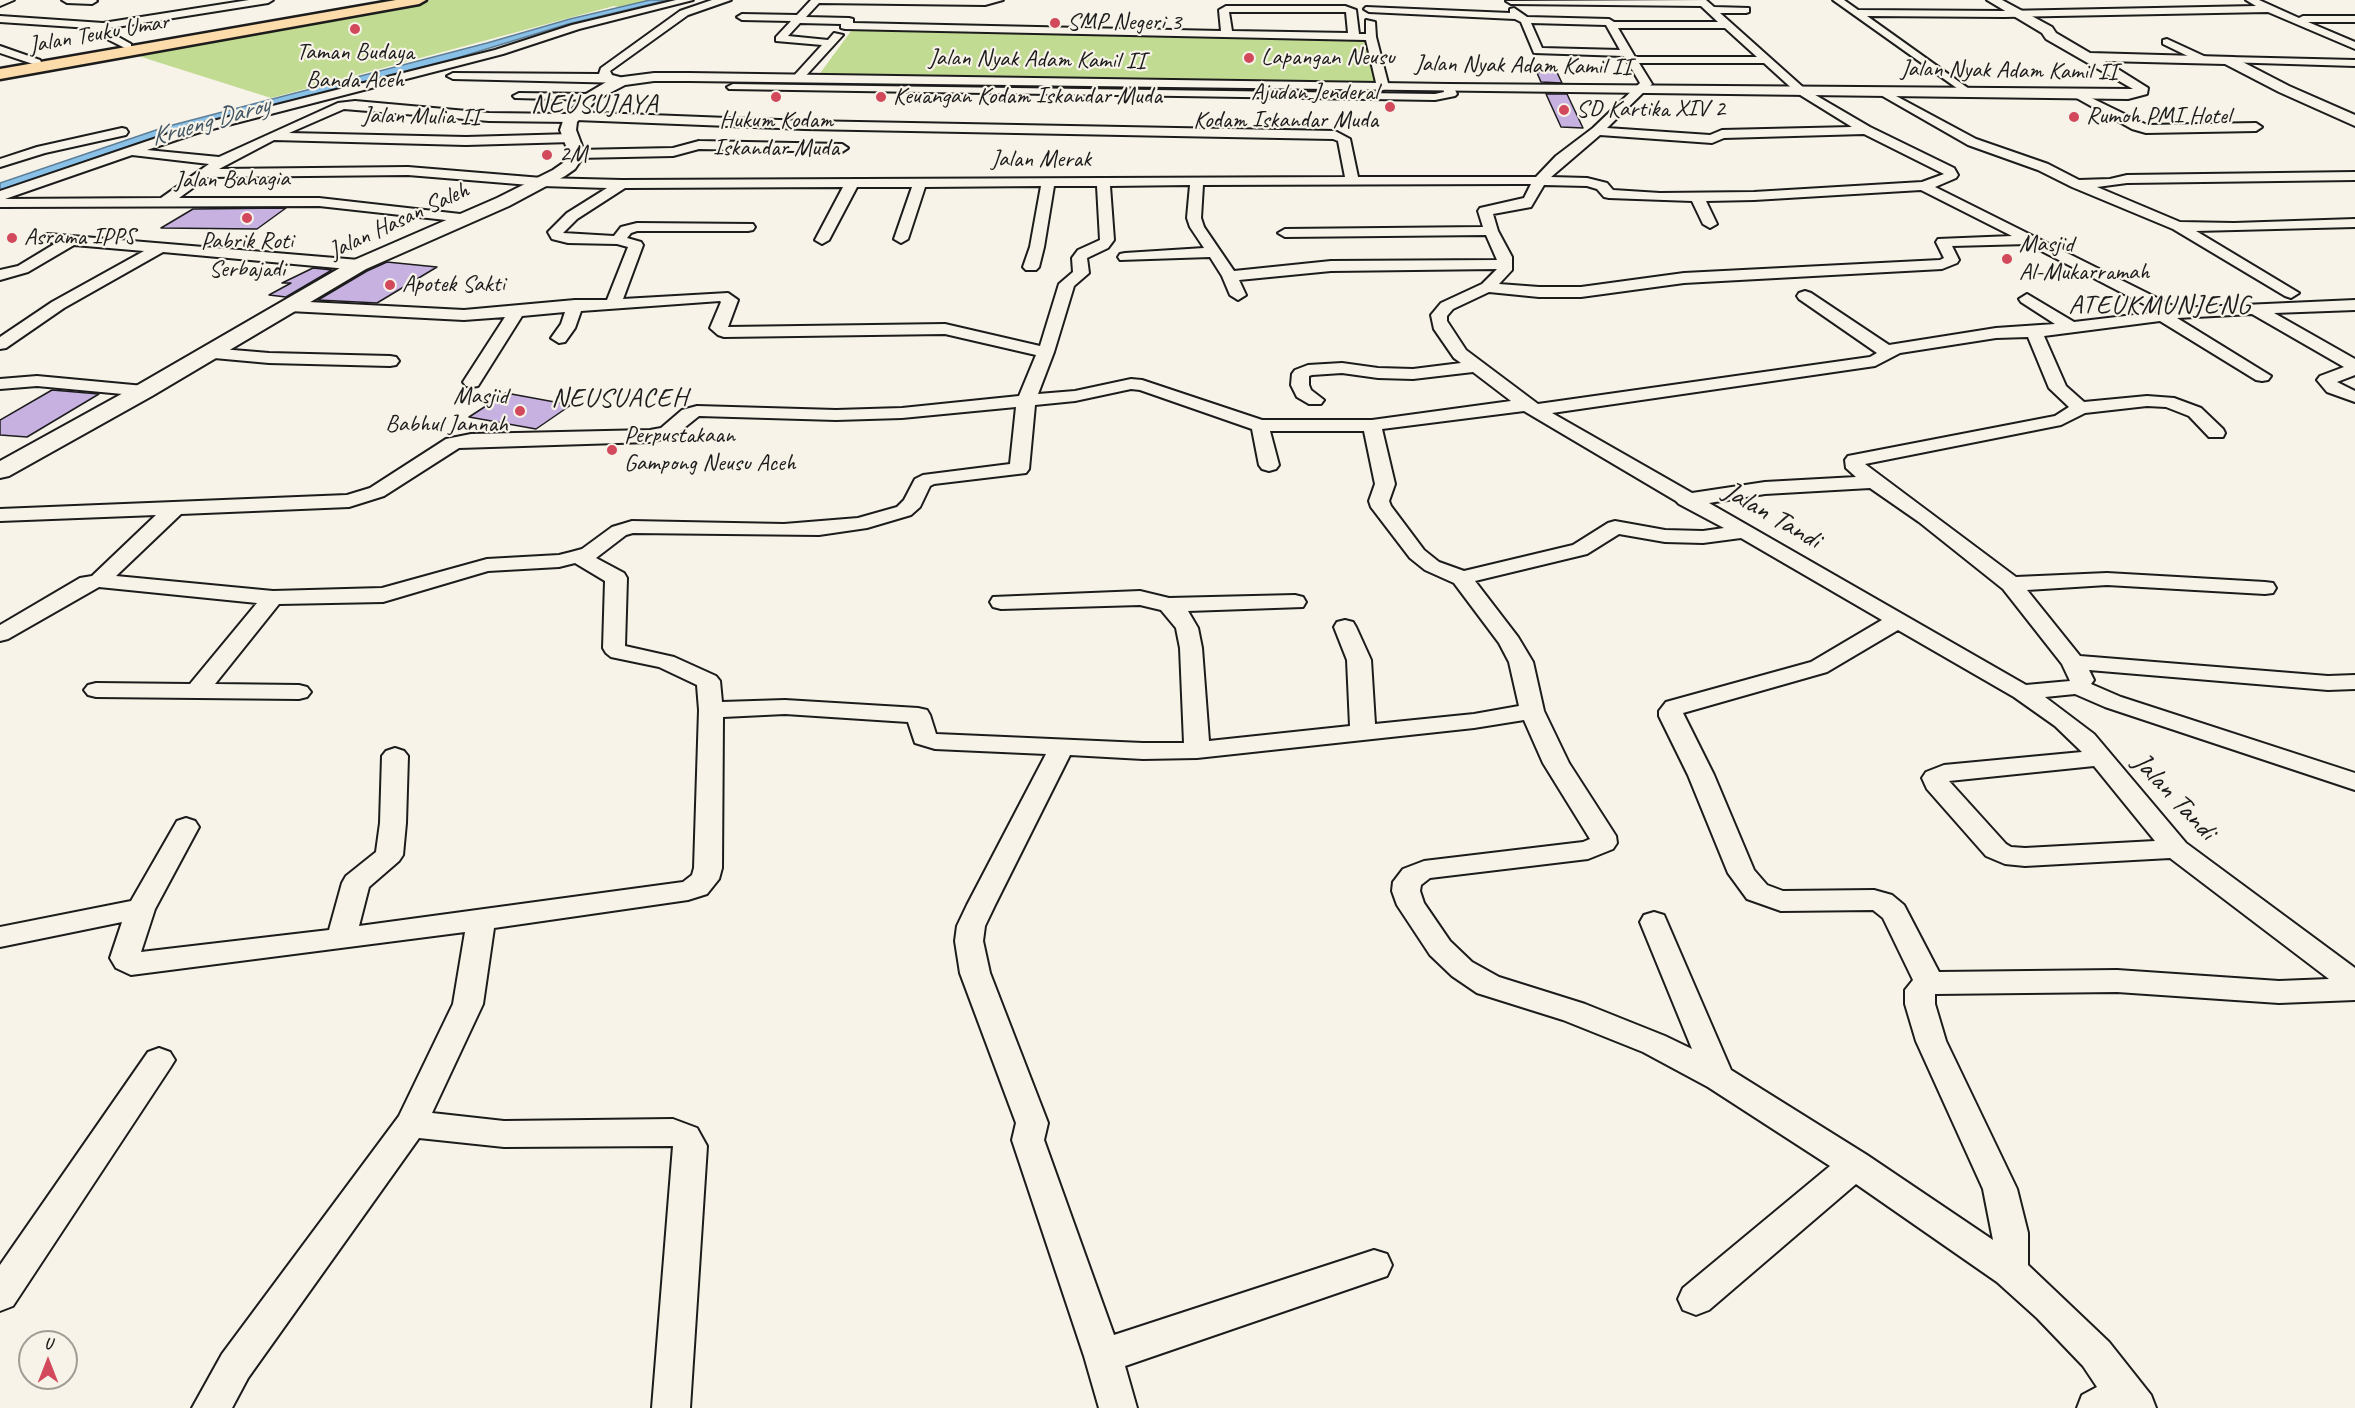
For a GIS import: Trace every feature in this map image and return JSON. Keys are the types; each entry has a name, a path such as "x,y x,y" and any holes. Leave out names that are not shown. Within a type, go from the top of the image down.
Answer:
{"highway":[{"name":"Jalan Teuku Umar","path":"0,68 392,0"},
{"name":"Jalan Teuku Umar","path":"0,74 419,0"}],"street":[{"path":"0,3 9,0"},
{"path":"67,0 92,1"},
{"path":"0,19 103,26 268,0"},
{"path":"0,196 217,124 447,66 576,27 688,0"},
{"path":"574,146 568,130 572,117 591,97 613,84 614,75 684,13 702,5 726,0"},
{"path":"832,43 780,39 817,0 998,0"},
{"path":"1839,0 1968,93"},
{"path":"1980,0 2038,25 2051,36"},
{"path":"1993,0 2031,29 2051,36 2088,57 2355,63"},
{"path":"2252,0 2355,46"},
{"path":"190,1 233,6"},
{"path":"453,75 614,75 797,79 832,43 864,1"},
{"path":"1383,87 1371,37 1368,4 1427,11 1488,14 1610,1 1704,4 1746,10"},
{"path":"1427,11 1442,2"},
{"path":"1227,35 1230,21 1224,10 1262,4 1292,9 1350,9 1348,22 1354,37"},
{"path":"1704,4 1801,92 1866,130 1949,171 1950,175 1944,179 1923,186"},
{"path":"1292,9 1296,35"},
{"path":"1857,13 2269,9"},
{"path":"1516,10 1602,21 1611,25 1676,30 1726,25"},
{"path":"1516,10 1538,51 1764,60"},
{"path":"742,18 1227,35 1371,37"},
{"path":"155,19 173,28"},
{"path":"2292,19 2355,19"},
{"path":"1348,22 1370,22"},
{"path":"1230,276 1331,266 1505,264 1505,257 1491,231 1485,211 1526,204 1539,181 1561,159 1597,131 1646,84 1611,25"},
{"path":"2038,25 2061,25"},
{"path":"103,26 95,29 126,46"},
{"path":"2167,42 2202,59"},
{"path":"0,49 36,62"},
{"name":"Jalan Nyak Adam Kamil II","path":"797,79 1076,92 1229,95 1383,87 1448,97 1642,90 2140,94 2141,88 2088,57"},
{"path":"2228,60 2284,89 2344,114 2355,121"},
{"path":"575,66 614,75"},
{"path":"733,87 1000,96 1076,92"},
{"path":"1883,92 1972,142 2036,165 2103,196 2178,226 2291,293"},
{"path":"2077,94 2136,126 2146,129 2256,127"},
{"path":"1229,95 1448,97"},
{"path":"519,96 591,97"},
{"path":"162,204 221,161 338,107 355,105 511,118 572,117 815,126 1335,135 1344,139 1352,181"},
{"path":"1597,131 1712,139 1722,134 1866,130"},
{"path":"0,163 42,150 122,132"},
{"path":"1666,136 1690,149"},
{"name":"Jalan Mulia II","path":"270,137 513,141 673,152 699,145 842,148"},
{"path":"366,170 414,139"},
{"name":"Jalan Hasan Saleh","path":"0,471 144,391 359,265 542,182 569,166 574,146"},
{"path":"127,152 221,161"},
{"name":"Jalan Merak","path":"204,173 366,170 450,173 542,182 622,184 1539,181 1594,183 1609,194 1622,196 1697,197 1923,186"},
{"path":"2077,183 2110,183 2127,179 2355,176"},
{"path":"1197,181 1194,218 1201,235 1230,276 1238,295"},
{"path":"1031,267 1037,247 1048,182"},
{"path":"0,634 78,587 99,581 273,598 383,596 487,565 559,561 590,553 618,531 632,527 819,529 860,524 910,506 920,486 930,479 1018,469 1026,402 1046,352 1067,284 1081,273 1079,258 1083,253 1103,245 1107,240 1103,182"},
{"path":"822,240 852,183"},
{"path":"902,238 920,183"},
{"path":"614,302 637,248 633,243 618,240 568,239 557,236 555,232 572,216 622,184"},
{"path":"1923,186 2031,240 2168,315 2262,376"},
{"path":"1697,197 1710,224"},
{"name":"Jalan Bahagia","path":"0,203 319,202 464,218"},
{"path":"2178,226 2234,227 2348,223 2355,230"},
{"path":"618,240 626,230 637,227 748,227"},
{"path":"1285,233 1491,231"},
{"path":"48,238 359,265"},
{"path":"0,274 23,269 71,240"},
{"path":"1488,287 1539,292 1581,292 1675,279 1942,264 1953,260 1943,242 2031,240"},
{"path":"0,344 58,305 162,247"},
{"path":"1125,257 1213,252"},
{"name":"Jalan Tandi","path":"1505,264 1502,274 1488,287 1447,306 1438,321 1447,338 1474,367 1530,407 1686,500 2022,692 2075,729 2176,849 2355,983"},
{"path":"289,306 440,314 518,311 614,302 722,296 730,300 718,328 724,332 945,329 1046,352"},
{"path":"1804,296 1889,353"},
{"path":"2027,299 2072,328"},
{"path":"559,338 569,325 575,305"},
{"path":"0,515 349,501 377,492 453,443 471,440 650,436 668,432 688,414 697,411 866,415 1026,402 1075,396 1125,384 1137,384 1260,426 1372,425 1530,407 1875,361 1895,349 1996,333 2034,332 2168,315 2355,305"},
{"path":"2255,309 2355,368"},
{"path":"472,382 518,311"},
{"path":"2034,332 2058,388 2080,408"},
{"path":"209,353 269,358 390,361"},
{"path":"1315,400 1303,393 1300,385 1300,374 1308,370 1335,368 1413,374 1474,367"},
{"path":"2355,368 2326,380 2333,388 2355,398"},
{"path":"0,384 37,381 144,391"},
{"path":"2078,687 2082,680 2073,662 2012,584 1926,518 1874,483 1856,468 1855,460 2061,420 2080,408 2147,401 2168,402 2195,412 2216,433"},
{"path":"1372,425 1385,483 1379,501 1381,507 1417,554 1432,566 1462,578 1510,642 1521,662 1532,711 1556,763 1603,836 1604,843 1588,850 1424,870 1407,882 1407,891 1412,906 1440,948 1462,969 1488,985 1574,1012 1644,1040 1719,1078 1855,1165 2010,1271 2050,1307 2096,1354 2119,1403"},
{"path":"1260,426 1269,465"},
{"path":"1686,500 1741,490 1874,483"},
{"path":"99,581 174,509"},
{"path":"1462,578 1580,550 1615,527 1684,537 1743,532"},
{"path":"186,827 141,909 125,958 126,962 131,964 341,939 688,891 697,887 705,879 708,868 711,710 708,681 666,662 619,652 614,648 617,582 612,575 578,556"},
{"path":"2012,584 2108,579 2265,588"},
{"path":"197,691 273,598"},
{"path":"1001,602 1140,598 1170,605 1295,602"},
{"path":"1170,605 1187,628 1191,648 1197,750"},
{"path":"1899,620 1819,667 1675,707 1671,711 1671,716 1701,775 1742,873 1757,892 1781,901 1874,900 1882,902 1894,912 1929,983"},
{"path":"1345,627 1359,660 1363,733"},
{"path":"2073,662 2328,682 2355,682"},
{"path":"2022,692 2078,687 2113,702 2355,782"},
{"path":"96,690 299,692"},
{"path":"711,710 785,707 918,715 924,738 935,741 1061,749 1197,750 1363,733 1532,711"},
{"path":"1061,749 971,926 969,941 975,973 1032,1123 1028,1140 1103,1356 1118,1408"},
{"path":"341,939 356,883 389,855 393,823 395,756"},
{"path":"2100,758 1944,773 1935,778 1936,783 1996,849 2005,855 2025,857 2176,849"},
{"path":"0,937 141,909"},
{"path":"211,1408 236,1366 411,1124 468,1004 481,918"},
{"path":"1654,922 1719,1078"},
{"path":"2010,1271 2011,1233 2000,1189 1931,1041 1920,1004 1920,990 1929,983 2117,981 2279,992 2355,989"},
{"path":"0,1295 159,1060"},
{"path":"411,1124 504,1134 673,1132 685,1137 691,1146 671,1408"},
{"path":"1696,1299 1855,1165"},
{"path":"1103,1356 1374,1265"}],"green space":[{"path":"431,0 650,0 619,7 614,6 271,98 132,54"},
{"path":"854,27 1374,37 1381,84 818,76"}],"water":[{"path":"650,0 668,0 568,24 457,58 183,128 0,190 0,183 165,127 487,43 570,19"}],"building":[{"path":"1554,66 1562,83 1541,82 1537,73"},
{"path":"1546,94 1567,94 1583,128 1561,127"},
{"path":"286,208 257,229 161,228 193,209"},
{"path":"387,262 437,267 377,303 318,300 367,271"},
{"path":"313,268 332,270 286,297 269,295 291,283 282,283"},
{"path":"52,390 99,394 27,437 0,435 0,420"},
{"name":"Masjid Babhul Jannah","path":"506,393 571,405 536,429 469,417"}],"place":[{"name":"SMP Negeri 3","path":"1055,23"},
{"name":"Taman Budaya Banda Aceh","path":"355,29"},
{"name":"Lapangan Neusu","path":"1249,58"},
{"name":"Hukum Kodam Iskandar Muda","path":"776,97"},
{"name":"Keuangan Kodam Iskandar Muda","path":"881,97"},
{"name":"Ajudan Jenderal Kodam Iskandar Muda","path":"1390,107"},
{"name":"SD Kartika XIV 2","path":"1564,110"},
{"name":"Rumoh PMI Hotel","path":"2074,117"},
{"name":"2M","path":"547,155"},
{"name":"Pabrik Roti Serbajadi","path":"247,218"},
{"name":"Asrama IPPS","path":"12,238"},
{"name":"Masjid Al-Mukarramah","path":"2007,259"},
{"name":"Apotek Sakti","path":"390,285"},
{"name":"Masjid Babhul Jannah","path":"520,411"},
{"name":"Perpustakaan Gampong Neusu Aceh","path":"612,450"}],"district":[{"name":"NEUSUJAYA","path":"595,105"},
{"name":"ATEUKMUNJENG","path":"2160,306"},
{"name":"NEUSUACEH","path":"620,399"}],"water label":[{"name":"Krueng Daroy","path":"210,122"}]}
